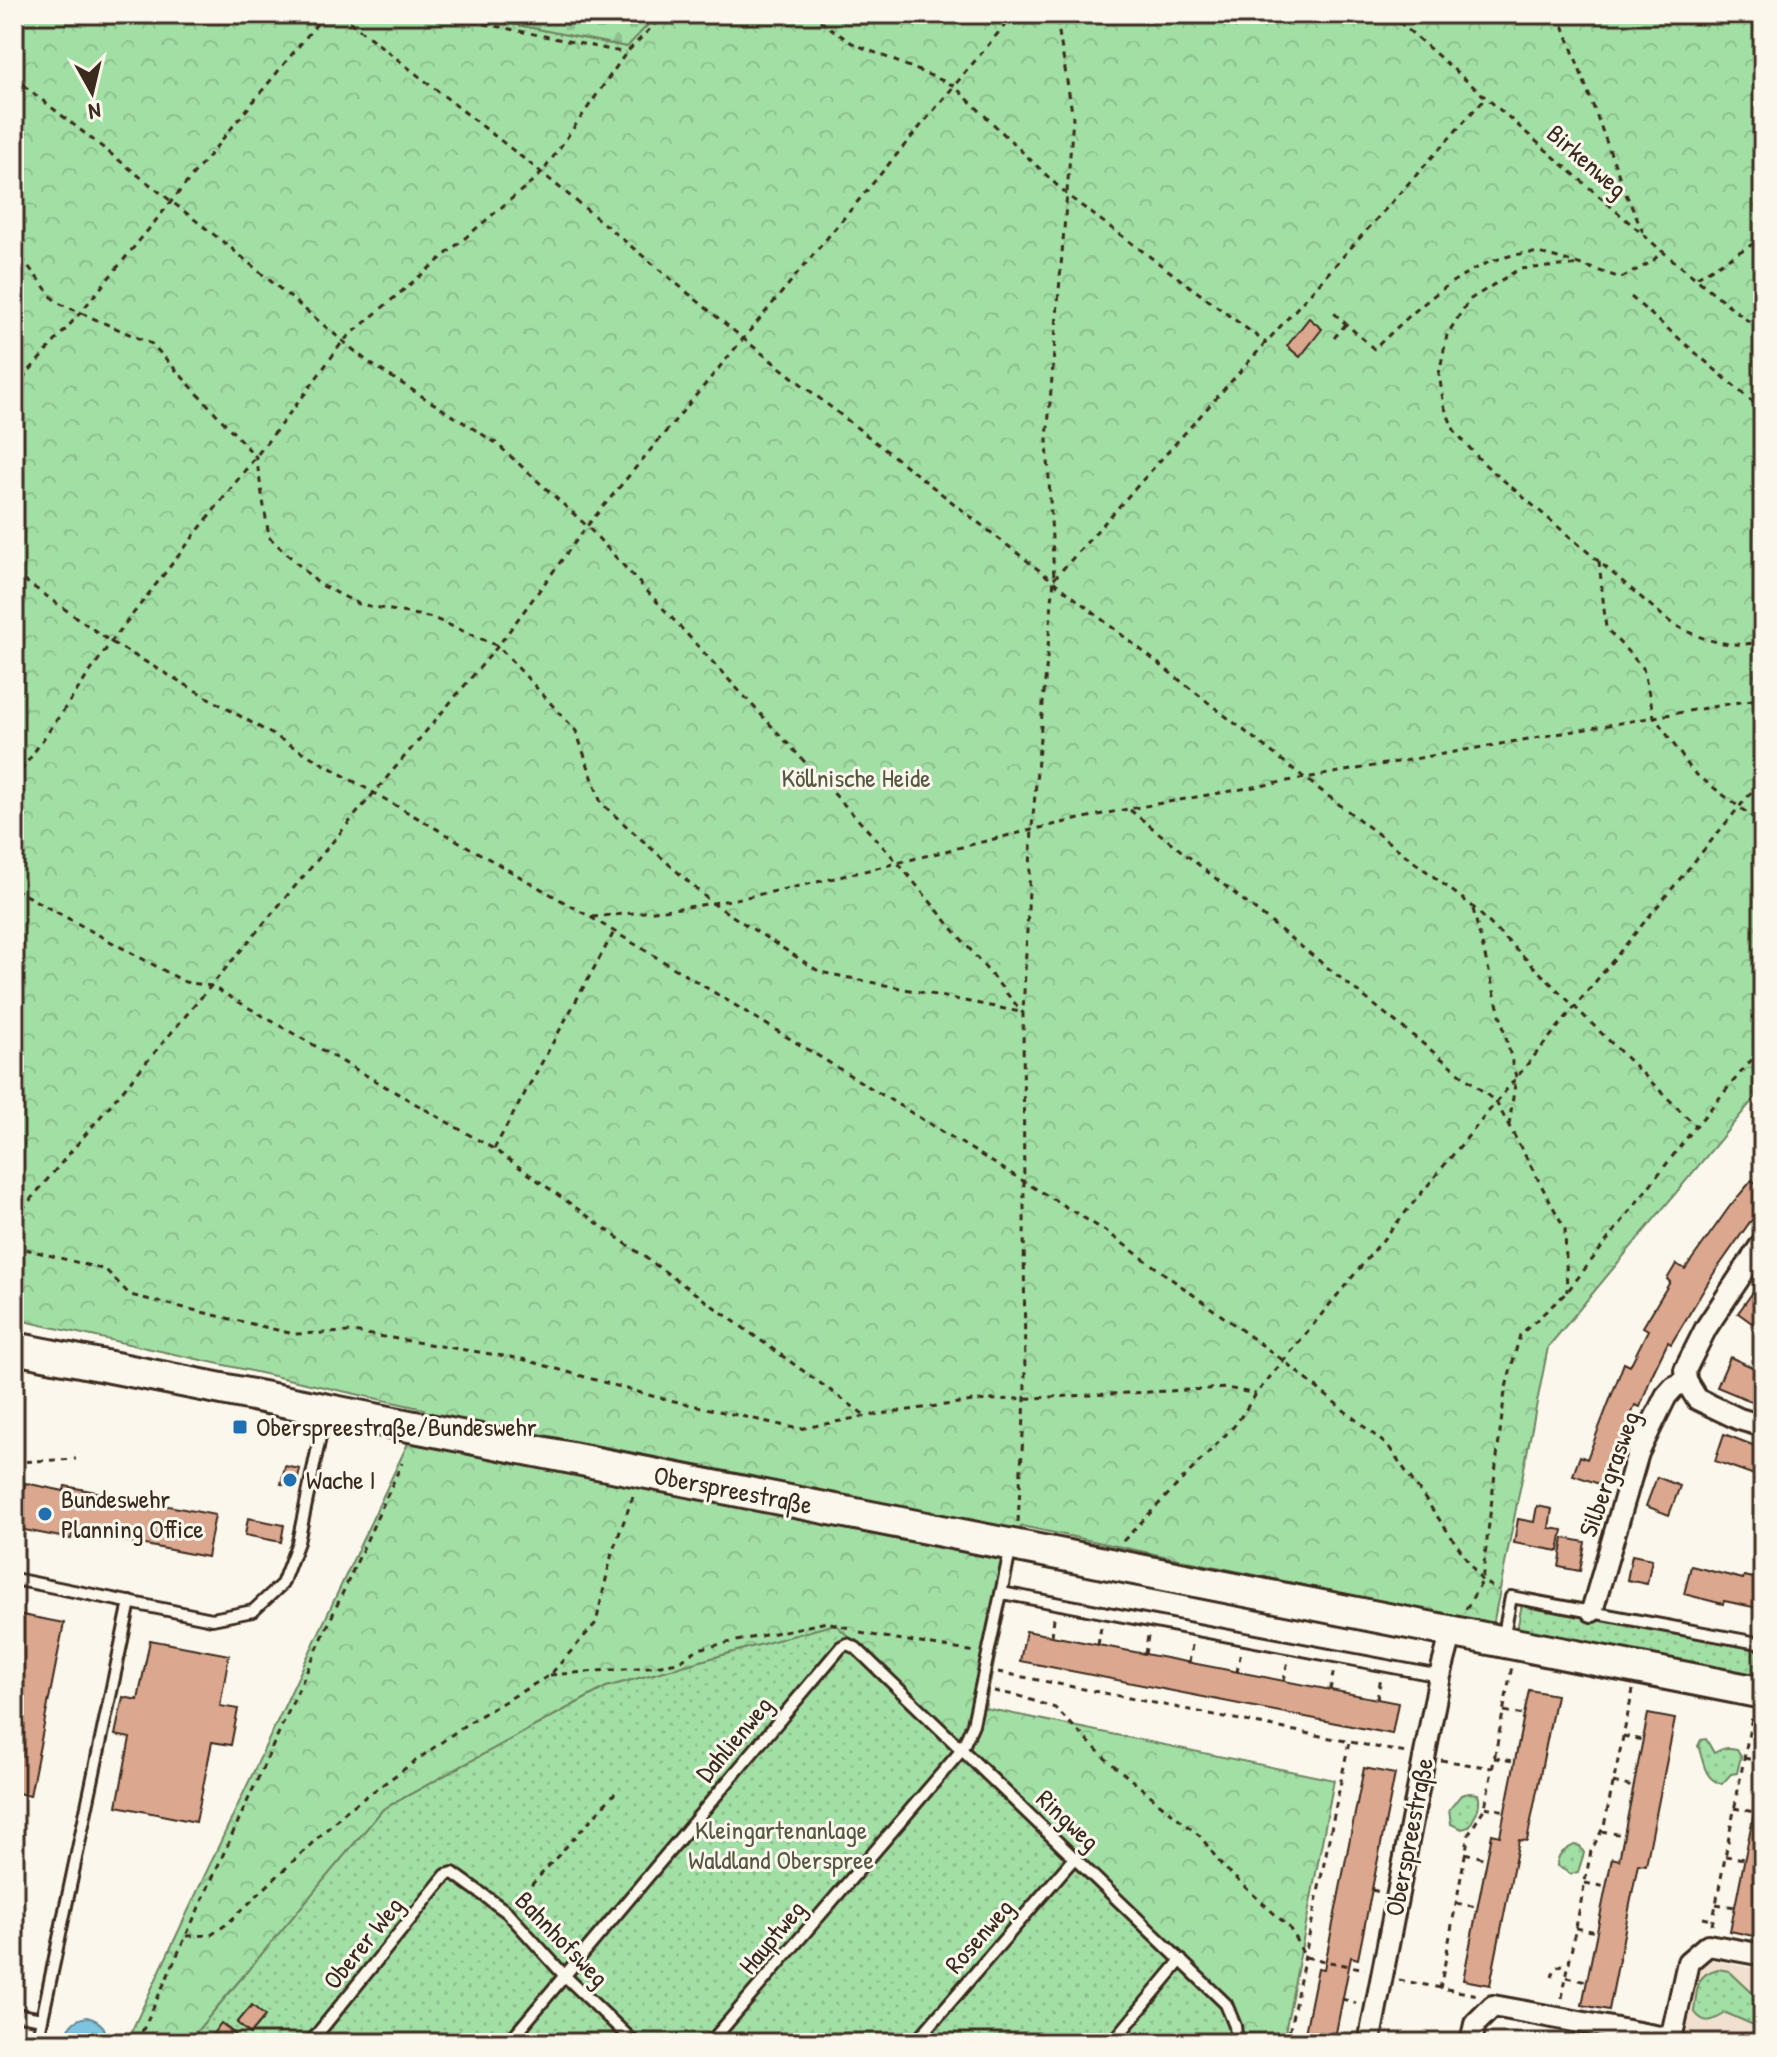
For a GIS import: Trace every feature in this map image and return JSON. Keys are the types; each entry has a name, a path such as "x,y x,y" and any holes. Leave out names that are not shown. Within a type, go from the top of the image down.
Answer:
{"main road":[{"name":"Oberspreestraße","path":"14,1348 1760,1692"}],"street":[{"name":"Silbergrasweg","path":"1592,1611 1638,1453 1666,1396 1686,1381 1685,1370 1706,1328 1763,1242"},
{"path":"1686,1381 1697,1399 1739,1419 1763,1426"},
{"name":"Oberspreestraße","path":"1369,2043 1377,1974 1452,1631"},
{"path":"1471,2043 1475,2024 1493,2006 1671,2039 1688,1962 1708,1945 1763,1955"}],"lane":[{"path":"14,1579 212,1619 253,1611 282,1584 298,1542 325,1411"},
{"name":"Hauptweg","path":"710,2043 961,1751 973,1724 987,1670 1012,1545"},
{"path":"1002,1593 1440,1676"},
{"path":"1510,1643 1511,1597 1763,1644"},
{"path":"37,2043 130,1602"},
{"name":"Ringweg","path":"847,1644 856,1648 1226,2004 1235,2026 1237,2043"},
{"name":"Dahlienweg","path":"508,2043 841,1647 847,1644"},
{"name":"Rosenweg","path":"915,2043 1075,1857"},
{"name":"Bahnhofsweg","path":"453,1873 507,1912 564,1975 635,2043"},
{"name":"Oberer Weg","path":"310,2043 446,1875 453,1873"},
{"path":"1112,2043 1181,1960"},
{"path":"14,2014 42,2019"}],"path":[{"path":"14,388 80,313 325,14"},
{"path":"340,14 542,173 745,340 1472,906 1696,1126"},
{"path":"437,14 626,53"},
{"path":"14,781 111,642 343,341 542,173 626,53 665,14"},
{"path":"810,14 852,43 953,85 1067,195 1266,343"},
{"path":"14,1219 498,646 587,526 1014,14"},
{"path":"1012,1545 1018,1522 1025,1399 1023,1013 1032,828 1054,579 1047,439 1073,118 1056,14"},
{"name":"Birkenweg","path":"1390,14 1662,251 1763,333"},
{"path":"1559,14 1625,192 1645,235"},
{"path":"14,78 172,201 368,362 496,443 587,526 898,863 1023,1013"},
{"path":"1054,579 1486,97"},
{"path":"1697,277 1763,238"},
{"path":"14,248 56,302 152,344 256,457 269,537 319,584 359,604 433,618 498,646 576,731 601,803 712,903 820,972 1023,1013"},
{"path":"1334,313 1374,349 1420,307 1464,275 1495,261 1533,253 1621,278 1652,262 1662,251"},
{"path":"1575,265 1519,269 1469,300 1447,335 1439,374 1444,406 1454,430 1482,462 1670,622 1692,635 1729,645 1751,645 1763,641"},
{"path":"1631,297 1763,411"},
{"path":"1334,338 1346,324"},
{"path":"1599,561 1606,628 1643,668 1654,716 1693,772 1763,825"},
{"path":"14,573 111,642 592,918 1107,1232 1284,1361 1389,1447 1482,1581 1511,1597"},
{"path":"592,918 712,903 898,863 1032,828 1128,809 1763,698"},
{"path":"1102,1563 1236,1424 1256,1394 1763,778"},
{"path":"1128,809 1496,1102 1565,1229 1567,1292"},
{"path":"14,889 185,982 211,986 494,1149 866,1416"},
{"path":"1472,906 1516,1077 1509,1125"},
{"path":"494,1149 614,932"},
{"path":"1452,1631 1482,1581 1505,1391 1520,1335 1567,1292 1696,1126 1763,1046"},
{"path":"1509,1125 1515,1125"},
{"path":"14,1246 106,1270 130,1295 294,1334 353,1332 522,1359 652,1396 799,1429 973,1401 1227,1388 1256,1394"},
{"path":"239,1434 240,1427"},
{"path":"14,1462 76,1459"},
{"path":"137,2043 402,1463"},
{"path":"187,1936 211,1935 227,1924 346,1811 468,1723 550,1675 596,1623 612,1553 636,1490"},
{"path":"1052,1636 1055,1614"},
{"path":"550,1675 678,1662 698,1649 827,1622 902,1642 990,1654"},
{"path":"1098,1645 1102,1623"},
{"path":"1145,1654 1148,1632"},
{"path":"1189,1663 1193,1642"},
{"path":"1440,1989 1469,1834 1485,1807 1504,1711 1510,1643"},
{"path":"1237,1672 1241,1651"},
{"path":"1284,1681 1288,1660"},
{"path":"1330,1690 1334,1669"},
{"path":"1559,2017 1591,1851 1601,1831 1637,1669"},
{"path":"987,1670 1492,1768"},
{"path":"1377,1699 1381,1678"},
{"path":"982,1689 1019,1696 1055,1708 1106,1759 1201,1837 1223,1867 1289,1927 1305,1957 1440,1989 1486,1996 1493,2006"},
{"path":"1708,1945 1760,1692"},
{"path":"1504,1711 1523,1715"},
{"path":"1623,1736 1643,1740"},
{"path":"1287,2043 1349,1742"},
{"path":"1494,1758 1514,1761"},
{"path":"1744,1758 1763,1762"},
{"path":"1613,1782 1633,1787"},
{"path":"507,1912 615,1793"},
{"path":"1485,1807 1505,1811"},
{"path":"1734,1808 1754,1812"},
{"path":"1601,1831 1623,1835"},
{"path":"1465,1853 1487,1859"},
{"path":"1725,1856 1745,1859"},
{"path":"1585,1883 1606,1887"},
{"path":"1456,1903 1477,1907"},
{"path":"1716,1904 1735,1907"},
{"path":"1703,1918 1713,1920"},
{"path":"1576,1928 1597,1932"},
{"path":"1552,1977 1555,1968 1569,1962"},
{"path":"1567,1977 1587,1981"},
{"path":"1342,1999 1364,2004"}],"shaded area":[{"path":"1707,1959 1763,1970 1763,2043 1680,2043 1694,1970"}],"green space":[{"name":"Köllnische Heide","path":"14,14 463,14 626,47 658,14 1763,14 1763,1088 1548,1347 1493,1625 1021,1526 985,1708 1334,1780 1283,2043 1233,2043 1225,1998 994,1771 835,1624 606,1687 383,1809 187,2043 126,2043 424,1409 14,1319"},
{"path":"463,14 658,14 627,47"},
{"path":"1522,1604 1763,1651 1763,1680 1517,1630"},
{"name":"Kleingartenanlage Waldland Oberspree","path":"835,1624 994,1771 1225,1998 1233,2043 187,2043 383,1809 606,1687"},
{"path":"1706,1739 1714,1753 1733,1748 1741,1756 1737,1773 1731,1774 1722,1784 1711,1778 1705,1769 1698,1746 1701,1740"},
{"path":"1478,1794 1478,1807 1469,1827 1462,1829 1451,1824 1449,1810 1461,1795"},
{"path":"1574,1845 1580,1846 1584,1853 1578,1872 1571,1874 1557,1866 1557,1862 1562,1853"},
{"path":"1718,1969 1729,1971 1763,2003 1763,2026 1758,2027 1726,2013 1709,2021 1701,2019 1694,2011 1698,1984 1705,1975"}],"water":[{"path":"87,2017 102,2026 106,2043 68,2043 71,2025"}],"building":[{"path":"1309,318 1322,329 1300,357 1287,346"},
{"path":"1752,1180 1763,1190 1763,1210 1750,1222 1714,1273 1671,1344 1668,1342 1640,1407 1635,1405 1605,1486 1573,1475 1580,1456 1587,1459 1624,1363 1630,1366 1648,1330 1643,1327 1670,1282 1667,1279 1676,1264 1685,1269"},
{"path":"1763,1278 1763,1331 1738,1313"},
{"path":"1730,1357 1763,1372 1763,1406 1717,1387"},
{"path":"1724,1434 1763,1449 1763,1478 1715,1461"},
{"name":"Wache I","path":"285,1466 300,1469 296,1487 281,1484"},
{"path":"1657,1477 1680,1486 1669,1515 1646,1506"},
{"path":"25,1483 64,1491 65,1486 215,1515 207,1557 73,1531 71,1539 14,1528 14,1488 24,1490"},
{"path":"1537,1506 1552,1509 1549,1528 1563,1530 1559,1551 1514,1543 1518,1519 1534,1522"},
{"path":"248,1518 284,1525 281,1542 245,1535"},
{"path":"1564,1538 1585,1542 1580,1571 1559,1567"},
{"path":"1632,1555 1652,1559 1647,1584 1627,1580"},
{"path":"1691,1566 1743,1579 1744,1576 1763,1580 1763,1609 1724,1601 1723,1604 1684,1594"},
{"path":"17,1614 64,1623 30,1796 14,1792 14,1629"},
{"path":"1026,1631 1398,1703 1392,1734 1020,1661"},
{"path":"150,1640 229,1655 220,1706 238,1709 231,1745 212,1742 196,1822 117,1806 130,1738 115,1735 123,1697 138,1700"},
{"path":"1529,1690 1556,1695 1527,1841 1519,1840 1490,1985 1463,1980 1492,1834 1500,1836"},
{"path":"1648,1714 1675,1719 1646,1865 1638,1864 1609,2010 1582,2005 1612,1858 1619,1860"},
{"path":"1364,1768 1395,1774 1358,1959 1351,1957 1334,2043 1303,2043 1318,1968 1324,1969"},
{"path":"1756,1802 1763,1803 1763,1910 1758,1937 1730,1931"},
{"path":"252,2005 265,2016 250,2034 237,2023"},
{"path":"221,2023 235,2034 228,2043 206,2043"}],"place":[{"name":"Oberspreestraße/Bundeswehr","path":"240,1427"},
{"name":"Wache I","path":"290,1480"},
{"name":"Bundeswehr Planning Office","path":"45,1514"}]}
